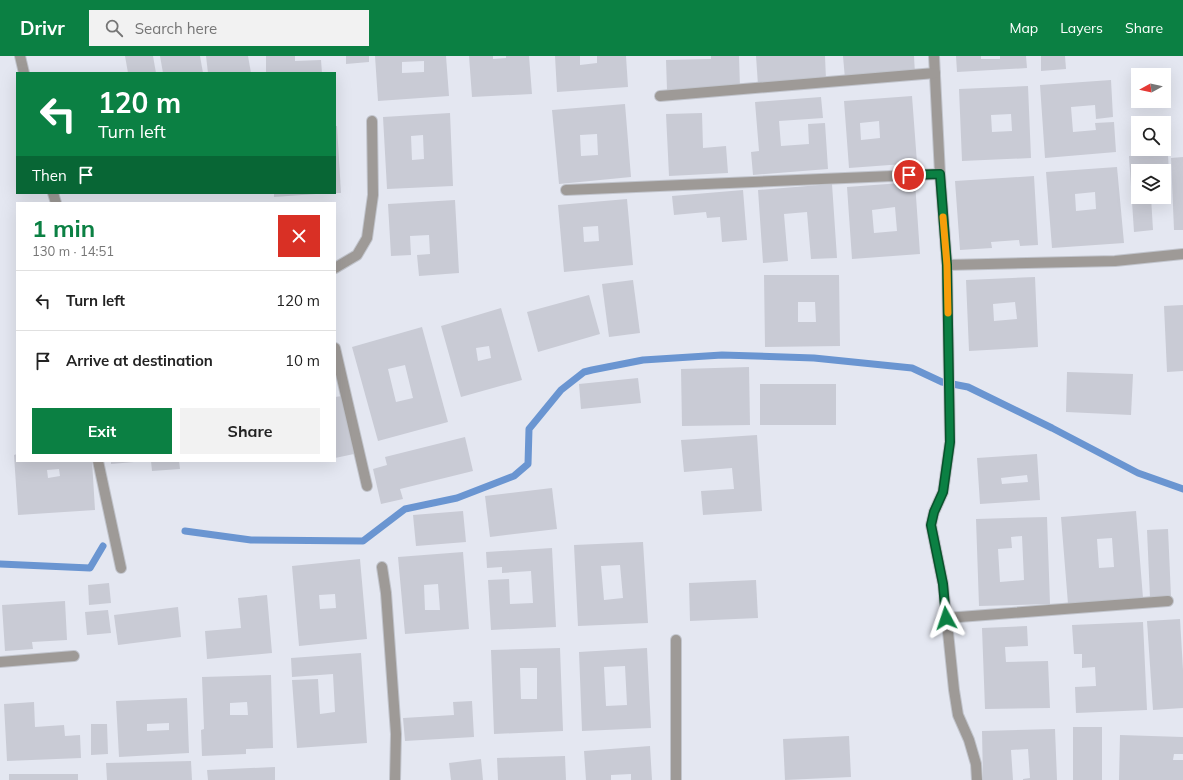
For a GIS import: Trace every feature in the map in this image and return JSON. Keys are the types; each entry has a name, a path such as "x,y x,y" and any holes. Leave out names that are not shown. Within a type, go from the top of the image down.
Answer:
{"street":[{"path":"20,56 24,72"},
{"path":"934,56 940,174 947,265 950,442 943,492 934,512 931,525 943,584 958,715 969,740 976,764 977,780"},
{"path":"660,96 935,73"},
{"path":"336,267 357,255 367,238 373,194 372,121"},
{"path":"566,190 940,174"},
{"path":"947,265 1115,261 1183,254"},
{"path":"336,352 367,486"},
{"path":"98,462 121,568"},
{"path":"382,567 386,593 396,734 395,780"},
{"path":"946,618 1168,601"},
{"path":"676,640 676,780"},
{"path":"0,662 74,656"}],"building":[{"path":"125,56 153,56 156,72 128,72"},
{"path":"160,56 200,56 203,72 163,72"},
{"path":"206,56 248,56 251,72 208,72"},
{"path":"266,56 295,56 295,61 321,60 322,72 266,72"},
{"path":"346,56 369,56 369,62 346,64"},
{"path":"375,56 446,56 449,96 378,101","holes":["424,61 424,72 402,73 402,62"]},
{"path":"469,56 493,56 493,59 506,58 506,56 529,56 532,94 472,97"},
{"path":"555,56 580,56 580,65 597,63 597,56 626,56 628,87 557,92"},
{"path":"711,56 739,56 740,88 667,90 666,60 711,59"},
{"path":"756,56 825,56 826,80 758,85"},
{"path":"843,56 914,56 915,74 845,79"},
{"path":"956,56 981,56 981,59 1000,59 1000,56 1026,56 1027,68 957,72"},
{"path":"1041,56 1065,56 1066,69 1041,71"},
{"path":"1111,80 1113,117 1096,119 1095,105 1071,107 1073,132 1096,130 1095,123 1114,122 1116,152 1045,158 1040,85"},
{"path":"1028,86 1031,158 962,161 959,89","holes":["1011,114 1012,131 992,132 991,115"]},
{"path":"912,96 917,163 849,168 844,101","holes":["879,121 880,138 861,140 860,123"]},
{"path":"821,97 823,118 779,121 781,146 809,144 808,124 825,123 828,169 753,175 751,152 759,151 755,102"},
{"path":"625,104 631,177 559,184 552,110","holes":["597,134 598,155 581,156 580,135"]},
{"path":"450,113 453,186 387,189 383,117","holes":["423,135 424,159 412,160 411,136"]},
{"path":"702,113 703,148 726,146 728,173 669,176 666,114"},
{"path":"336,126 337,126 341,193 336,193"},
{"path":"1129,156 1168,156 1168,164 1131,164 1131,186"},
{"path":"1183,157 1183,230 1174,230 1171,158"},
{"path":"1117,167 1124,243 1052,248 1046,172","holes":["1095,192 1096,209 1076,211 1075,194"]},
{"path":"1034,176 1038,245 1020,246 1019,240 991,242 992,248 960,250 955,181"},
{"path":"915,182 920,254 852,259 847,187","holes":["895,207 897,231 874,233 872,210"]},
{"path":"832,184 837,258 811,259 807,212 784,214 788,261 763,263 758,190"},
{"path":"743,190 747,240 722,242 720,217 707,218 706,212 674,215 672,196"},
{"path":"274,194 316,194 274,197"},
{"path":"627,199 633,265 564,272 558,205","holes":["598,226 599,241 584,242 583,227"]},
{"path":"455,200 459,273 419,276 417,255 430,254 429,235 410,236 411,255 391,256 388,204"},
{"path":"1132,204 1151,204 1153,230 1134,232"},
{"path":"764,275 839,275 840,346 765,347","holes":["798,302 815,302 816,322 798,322"]},
{"path":"1035,277 1038,347 969,351 966,280","holes":["1015,302 1017,319 994,321 993,304"]},
{"path":"633,280 640,333 609,337 602,284"},
{"path":"589,295 600,334 538,352 527,312"},
{"path":"1183,305 1183,371 1167,372 1164,306"},
{"path":"501,308 522,380 461,397 441,326","holes":["489,346 491,358 478,361 476,348"]},
{"path":"422,327 448,422 378,441 352,347","holes":["405,365 413,398 396,402 388,369"]},
{"path":"749,367 750,425 682,426 681,369"},
{"path":"1067,372 1133,374 1131,415 1066,412"},
{"path":"638,378 641,403 581,409 579,384"},
{"path":"760,384 836,384 836,425 760,425"},
{"path":"342,396 354,454 336,458 336,397"},
{"path":"757,435 762,511 703,515 701,491 734,489 732,468 684,472 681,440"},
{"path":"465,437 473,471 400,489 403,499 381,504 373,469 387,465 385,457"},
{"path":"16,454 16,462 92,462 95,510 18,515 14,455","holes":["59,469 60,476 48,478 47,470"]},
{"path":"1037,454 1040,500 980,504 977,458","holes":["1027,475 1028,482 1002,484 1001,478"]},
{"path":"111,462 134,462 111,464"},
{"path":"151,462 179,462 180,469 152,471"},
{"path":"552,488 557,529 490,537 485,496"},
{"path":"463,511 466,542 416,546 413,515"},
{"path":"1136,511 1143,598 1068,604 1061,517","holes":["1112,538 1114,567 1099,568 1097,539"]},
{"path":"1047,517 1050,604 979,606 976,519","holes":["1022,536 1024,580 1000,582 998,549 1012,548 1011,537"]},
{"path":"1168,529 1171,597 1150,598 1147,530"},
{"path":"643,542 648,623 578,626 574,545","holes":["620,565 623,598 604,600 601,566"]},
{"path":"552,548 556,627 491,630 488,580 509,579 510,604 533,603 531,571 502,573 502,567 487,568 486,552"},
{"path":"463,552 469,629 405,634 398,557","holes":["438,584 440,610 425,610 424,585"]},
{"path":"360,559 367,639 299,646 292,566","holes":["335,594 336,608 320,609 319,595"]},
{"path":"756,580 758,618 690,621 689,583"},
{"path":"109,583 111,603 89,605 88,585"},
{"path":"267,595 272,653 207,659 205,631 241,628 238,598"},
{"path":"65,601 67,640 32,642 33,649 5,651 2,605"},
{"path":"178,607 181,637 118,645 114,615"},
{"path":"108,610 111,633 87,635 85,612"},
{"path":"1180,619 1183,670 1183,708 1153,710 1147,621"},
{"path":"1143,622 1147,710 1076,713 1075,687 1096,686 1095,667 1082,668 1082,654 1074,654 1072,625"},
{"path":"1027,626 1028,646 1005,647 1006,662 1048,661 1050,708 985,709 982,628"},
{"path":"560,648 563,731 494,734 491,650","holes":["520,668 537,668 537,699 521,699"]},
{"path":"647,648 651,728 582,731 579,652","holes":["625,666 627,705 606,706 604,667"]},
{"path":"361,653 367,743 297,748 292,680 318,679 320,714 335,712 333,674 292,677 291,658"},
{"path":"271,675 273,748 246,749 246,754 202,756 201,730 204,729 202,677","holes":["247,702 248,715 230,715 230,703"]},
{"path":"187,698 189,753 119,757 116,701","holes":["169,723 169,730 147,731 147,724"]},
{"path":"472,701 474,737 405,741 403,718 454,715 453,702"},
{"path":"34,702 35,727 64,725 65,736 80,735 81,758 7,761 4,704"},
{"path":"91,724 107,724 108,754 91,755"},
{"path":"1073,727 1102,727 1102,780 1073,780"},
{"path":"1055,729 1057,780 1023,780 1030,778 1028,749 1011,750 1013,780 983,780 982,731"},
{"path":"1120,735 1183,737 1183,754 1174,754 1173,760 1183,760 1183,780 1119,780"},
{"path":"849,736 851,777 785,780 783,739"},
{"path":"650,746 652,780 631,780 631,774 611,775 611,780 586,780 584,751"},
{"path":"565,756 566,780 498,780 497,758"},
{"path":"481,759 483,780 451,780 449,763"},
{"path":"191,761 192,780 107,780 106,763"},
{"path":"275,767 275,780 208,780 207,770"},
{"path":"9,774 78,774 78,780 9,780"}],"waterway":[{"path":"185,531 251,540 363,541 405,509 457,498 514,476 528,464 529,429 561,390 584,372 643,360 722,355 814,358 912,368 942,382 968,387 1052,428 1138,473 1183,489"},
{"path":"0,564 90,568 103,546"}],"slow traffic":[{"path":"943,217 947,265 948,313"}],"route":[{"path":"909,175 940,174 947,265 950,442 943,492 934,512 931,525 943,584 946,618"}]}
